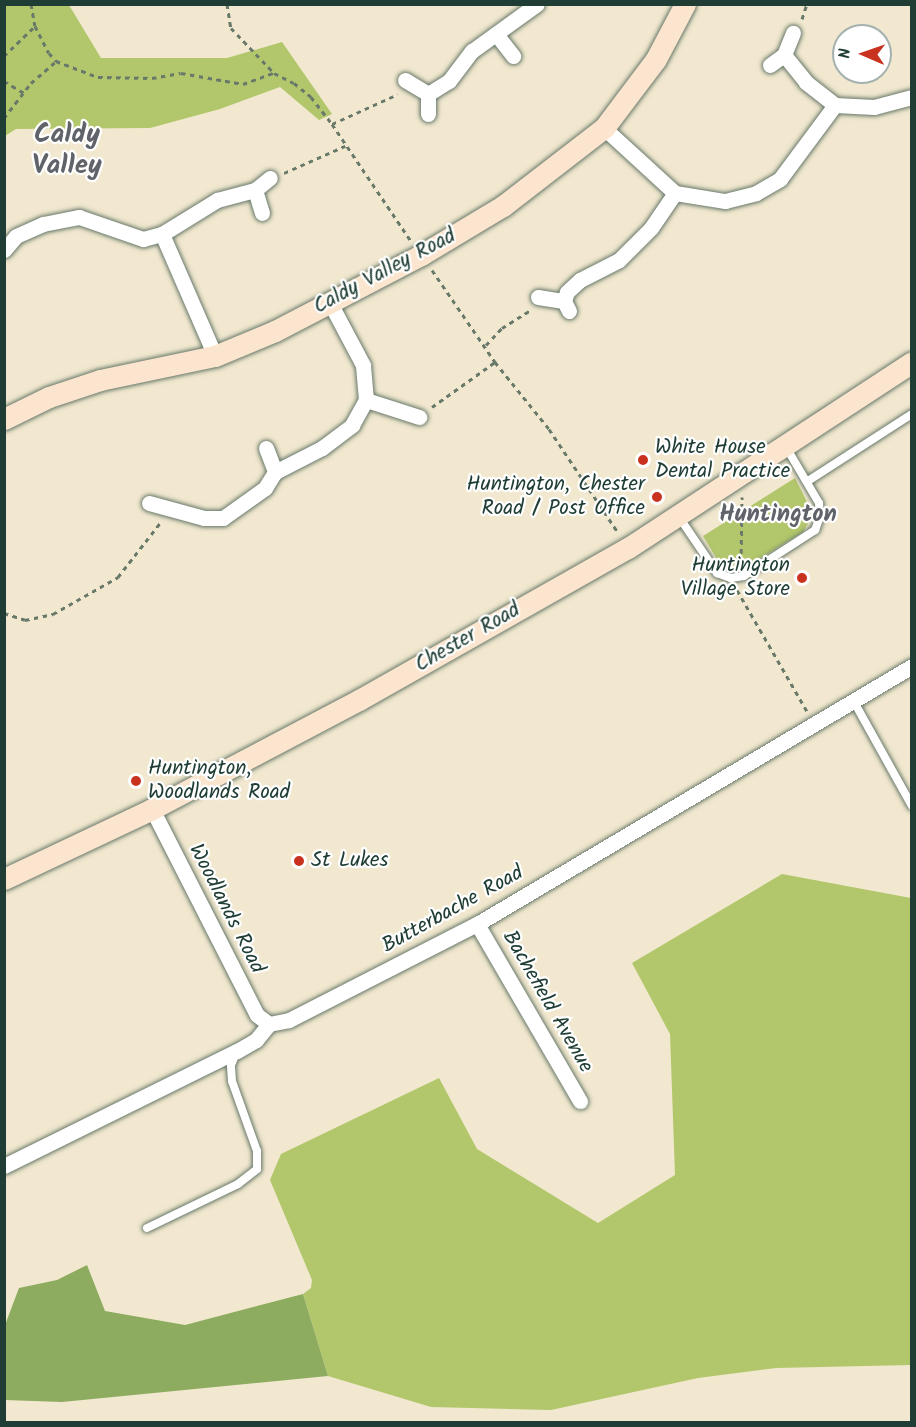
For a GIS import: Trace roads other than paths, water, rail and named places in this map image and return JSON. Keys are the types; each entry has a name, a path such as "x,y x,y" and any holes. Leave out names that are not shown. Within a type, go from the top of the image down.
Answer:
{"main road":[{"name":"Caldy Valley Road","path":"4,419 49,397 99,380 215,356 275,332 329,301 422,255 503,206 604,128 656,59 685,4"},
{"name":"Chester Road","path":"4,879 152,809 359,700 628,548 677,513 912,362"}],"street":[{"path":"428,114 416,87 449,81 472,51 537,4"},
{"path":"770,65 784,56 794,33"},
{"path":"495,34 513,56"},
{"path":"784,56 807,82 835,105 873,107 912,97"},
{"path":"604,128 675,193 725,201 756,193 780,179 835,105"},
{"path":"4,250 16,236 43,224 79,217 143,239 162,234 217,200 255,190 270,178"},
{"path":"255,190 262,213"},
{"path":"556,302 580,280 619,260 651,228 675,193"},
{"path":"162,234 215,356"},
{"path":"149,504 204,519 223,518 265,488 275,472 322,448 344,430 366,400 363,365 329,301"},
{"path":"366,400 419,417"},
{"path":"266,448 275,472"},
{"name":"Butterbache Road","path":"4,1166 237,1052 256,1040 269,1024 289,1020 477,924 912,666"},
{"name":"Woodlands Road","path":"152,809 257,1015 269,1024"},
{"name":"Bachefield Avenue","path":"477,924 580,1101"}],"lane":[{"path":"808,481 912,414"},
{"path":"677,513 717,573 731,578 741,577 814,530 820,517 819,503 784,443"},
{"path":"853,700 912,806"},
{"path":"147,1228 244,1181 257,1169 257,1151 232,1081 231,1065 237,1052"}],"place":[{"name":"White House Dental Practice","path":"643,460"},
{"name":"Huntington, Chester Road / Post Office","path":"657,497"},
{"name":"Huntington Village Store","path":"802,578"},
{"name":"Huntington, Woodlands Road","path":"136,781"},
{"name":"St Lukes","path":"299,861"}],"district":[{"name":"Caldy Valley","path":"67,150"},
{"name":"Huntington","path":"778,515"}]}
